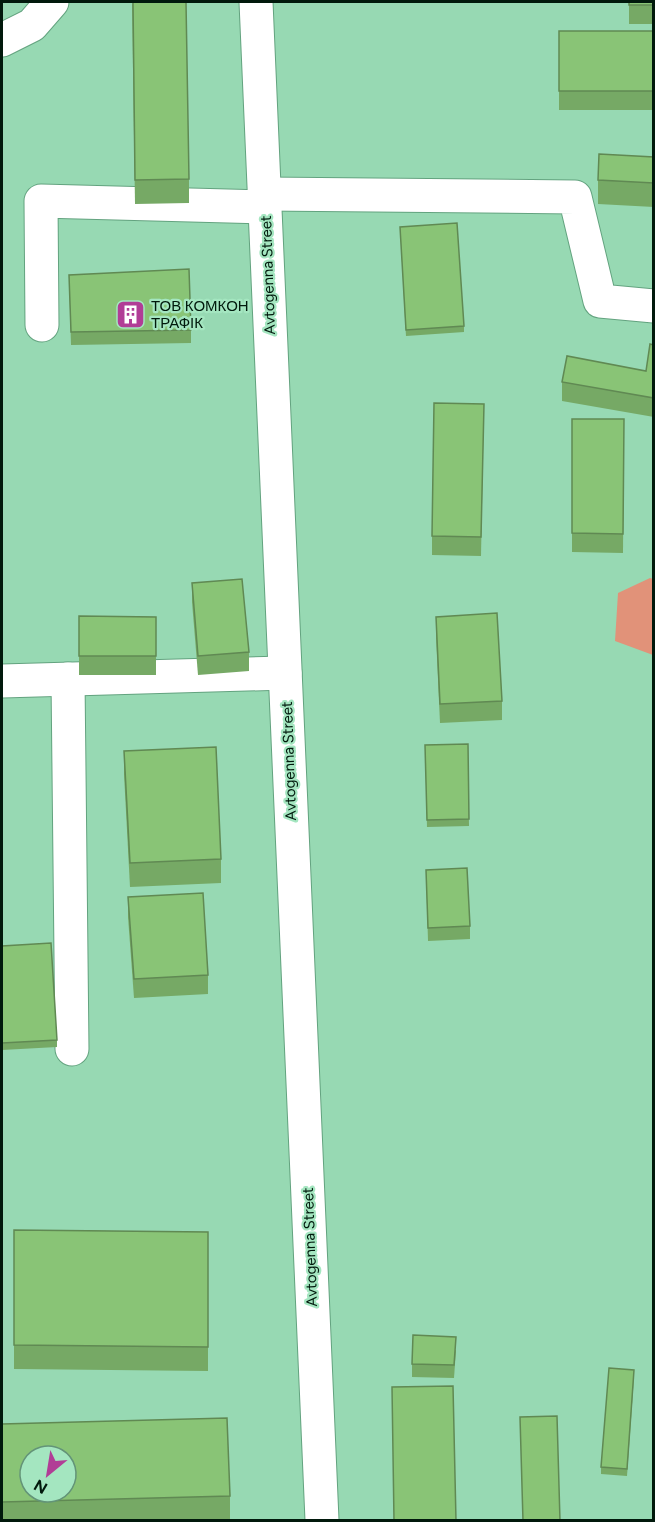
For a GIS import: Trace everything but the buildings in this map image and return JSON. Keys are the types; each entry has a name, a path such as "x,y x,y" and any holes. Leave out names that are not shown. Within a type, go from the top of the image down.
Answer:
{"street":[{"path":"2,40 32,25 52,2"},
{"name":"Avtogenna Street","path":"256,2 322,1521"},
{"path":"42,325 41,201 265,201 575,196 600,301 654,306"},
{"path":"2,681 285,673"},
{"path":"68,680 72,1049"}],"shaded area":[{"path":"650,578 653,579 653,655 615,641 618,593"}],"place":[{"name":"ТОВ КОМКОН ТРАФІК","path":"130,315"}]}
